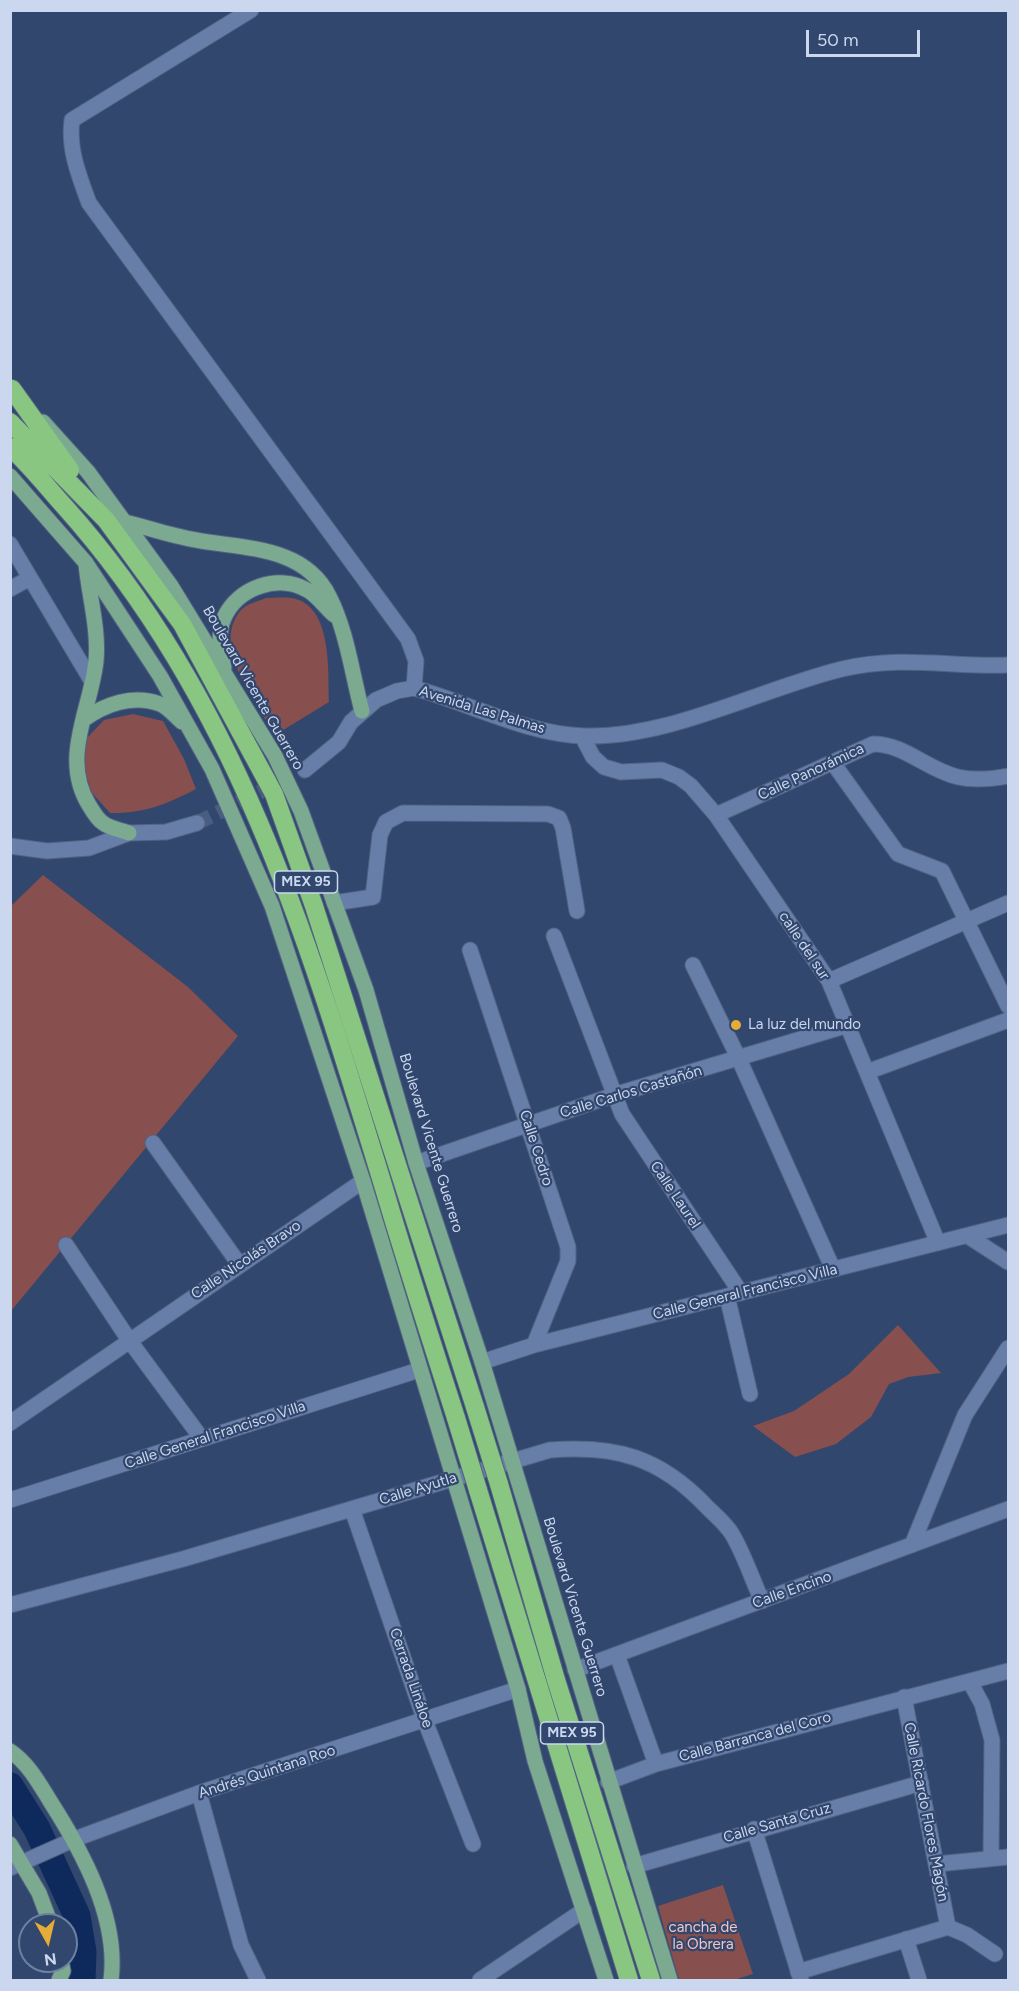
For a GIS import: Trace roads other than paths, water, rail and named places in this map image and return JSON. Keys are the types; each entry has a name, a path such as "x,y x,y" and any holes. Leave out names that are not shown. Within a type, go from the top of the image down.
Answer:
{"highway":[{"path":"11,389 106,520"},
{"name":"Boulevard Vicente Guerrero","path":"10,422 106,520 182,624 273,794 314,906 475,1407 556,1680 651,1980"},
{"name":"MEX 95","path":"10,447 98,544 164,637 212,717 257,814 296,910 342,1045 629,1980"}],"main road":[{"name":"Boulevard Vicente Guerrero","path":"11,389 80,463 171,586 275,756 301,811 366,990 416,1163 482,1362 670,1980"},
{"path":"10,476 86,563 160,676 212,769 272,906 363,1181 518,1689 535,1761 606,1980"},
{"path":"125,522 195,540 262,550 302,564 318,579 329,596 338,620 362,711"},
{"path":"86,563 90,604 96,631 96,661 75,759 83,795 103,823 129,833"},
{"path":"226,676 219,639 223,619 230,607 253,588 273,582 306,589 338,620"},
{"path":"83,720 98,709 113,703 143,701 161,705 189,728"},
{"path":"10,1750 36,1778 93,1877 113,1964 111,1980"},
{"path":"10,1844 19,1863 39,1893 46,1913"}],"street":[{"path":"251,10 72,120 69,137 77,172 88,203 408,639 416,661 414,688"},
{"path":"10,544 91,680"},
{"path":"10,589 30,578"},
{"name":"Avenida Las Palmas","path":"304,770 339,742 362,711 376,700 397,691 414,688 535,727 582,736 634,733 808,678 870,663 901,660 1008,665"},
{"name":"calle del sur","path":"582,736 593,757 604,767 621,772 662,770 679,777 691,786 716,815 829,981 938,1243"},
{"name":"Calle Panorámica","path":"716,815 873,744 887,744 957,777 987,780 1008,776"},
{"path":"832,763 898,854 942,871 1008,1006"},
{"path":"334,903 373,897 381,835 386,822 403,813 548,814 559,818 563,828 577,911"},
{"path":"10,846 47,851 89,848 129,833 143,835 166,832 197,822"},
{"path":"829,981 968,923 1008,903"},
{"name":"Calle Laurel","path":"554,936 614,1095 634,1134 734,1295"},
{"name":"Calle Cedro","path":"470,950 563,1229 568,1261 534,1345"},
{"path":"693,965 739,1059 833,1269"},
{"path":"867,1072 1008,1020"},
{"name":"Calle Carlos Castañón","path":"416,1163 614,1095 848,1025"},
{"path":"153,1143 239,1264"},
{"name":"Calle Nicolás Bravo","path":"10,1424 239,1264 363,1181"},
{"name":"Calle General Francisco Villa","path":"482,1362 534,1345 1008,1225"},
{"path":"968,1236 1008,1262"},
{"path":"66,1245 129,1340 202,1439"},
{"path":"734,1295 750,1394"},
{"path":"912,1545 965,1415 1008,1348"},
{"name":"Calle General Francisco Villa","path":"10,1500 419,1370"},
{"name":"Calle Ayutla","path":"10,1605 352,1509 550,1450 586,1447 618,1451 657,1465 694,1493 731,1532 762,1601"},
{"name":"Cerrada Lináloe","path":"352,1509 425,1721 473,1845"},
{"name":"Calle Encino","path":"575,1670 1008,1509"},
{"path":"617,1655 656,1764"},
{"name":"Calle Barranca del Coro","path":"608,1782 656,1764 1008,1671"},
{"path":"970,1682 982,1704 992,1740 991,1858"},
{"name":"Andrés Quintana Roo","path":"19,1863 71,1840 199,1793 518,1689"},
{"name":"Calle Ricardo Flores Magón","path":"904,1697 948,1927"},
{"name":"Calle Santa Cruz","path":"634,1866 754,1829 921,1783"},
{"path":"199,1793 241,1945 258,1980"},
{"path":"754,1829 800,1976 906,1939 948,1927 967,1935 995,1954"},
{"path":"937,1864 1008,1857"},
{"path":"480,1980 584,1910"},
{"path":"906,1939 919,1980"}],"waterway":[{"path":"10,1786 37,1829 77,1916 83,1952 82,1980"}],"tunnel":[{"path":"197,823 305,770"}],"place":[{"name":"La luz del mundo","path":"736,1025"}],"park label":[{"name":"cancha de la Obrera","path":"703,1936"}]}
